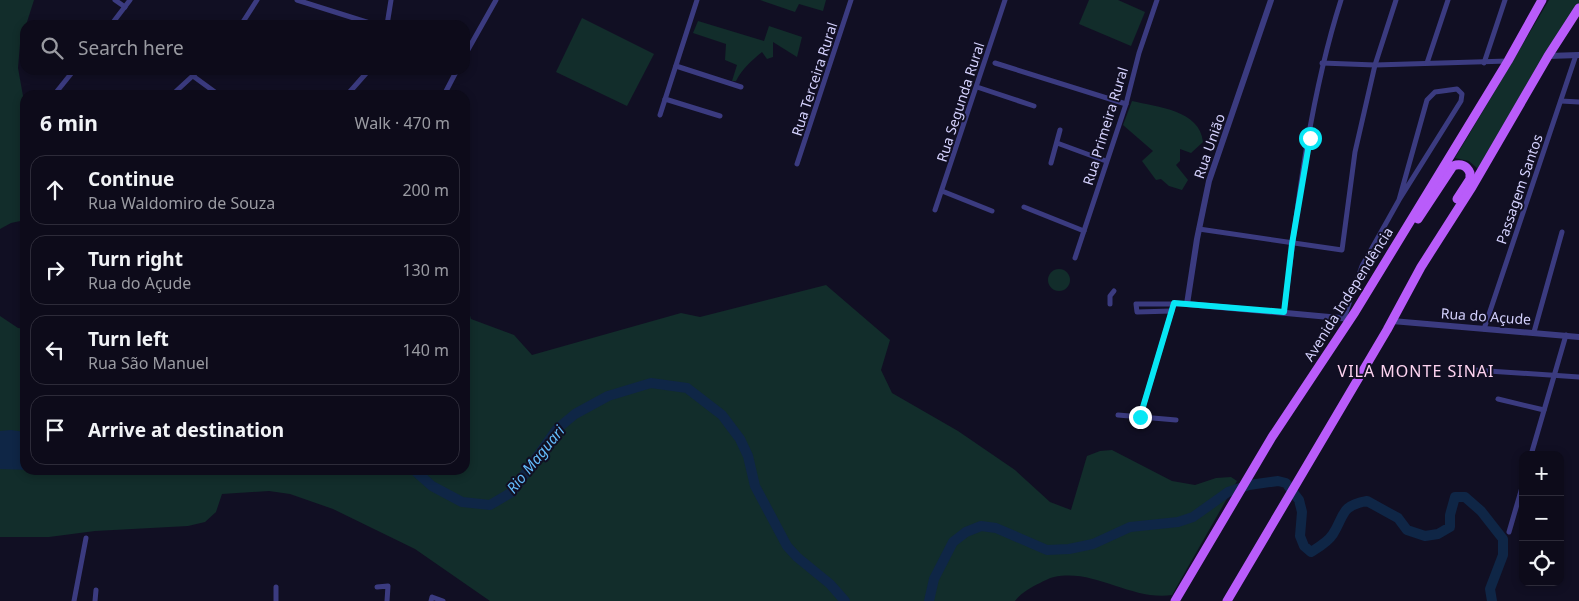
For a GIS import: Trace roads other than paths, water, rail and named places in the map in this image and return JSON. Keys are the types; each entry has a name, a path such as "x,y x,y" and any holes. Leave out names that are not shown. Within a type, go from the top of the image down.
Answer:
{"main road":[{"name":"Avenida Independência","path":"1175,601 1272,437 1395,245 1508,61 1542,0"},
{"path":"1228,601 1392,321 1420,266 1472,187 1548,56 1579,8"},
{"path":"1395,245 1406,237 1453,166 1463,165 1468,169 1470,179 1424,252 1420,266"}],"street":[{"path":"115,0 125,7"},
{"path":"115,20 130,0"},
{"path":"244,20 257,0"},
{"path":"297,0 360,20"},
{"path":"388,20 391,0"},
{"path":"470,46 496,0"},
{"path":"660,115 698,0"},
{"name":"Rua Terceira Rural","path":"797,164 804,136 817,112 851,0"},
{"name":"Rua Segunda Rural","path":"935,210 940,191 999,27 1005,0"},
{"name":"Rua Primeira Rural","path":"1075,258 1126,104 1139,53 1157,0"},
{"name":"Rua União","path":"1187,304 1209,181 1271,0"},
{"path":"1284,312 1292,244 1322,63 1341,0"},
{"path":"1199,229 1292,244 1340,250 1342,248 1355,152 1375,65 1396,0"},
{"path":"1427,63 1448,0"},
{"path":"1484,63 1505,0"},
{"path":"1548,56 1578,55"},
{"name":"Passagem Santos","path":"1484,329 1578,55"},
{"path":"1322,63 1375,65 1508,61"},
{"path":"996,63 1126,104"},
{"path":"676,66 741,87"},
{"path":"58,90 70,75"},
{"path":"351,90 365,75"},
{"path":"447,90 455,75"},
{"path":"178,90 193,76 212,90"},
{"path":"977,87 1034,106"},
{"path":"1172,311 1137,312 1136,304 1174,303 1347,319 1362,266 1399,200 1461,101 1462,94 1457,89 1435,92 1427,100 1399,200"},
{"path":"665,99 720,116"},
{"path":"1561,101 1579,102"},
{"path":"1051,163 1060,130"},
{"path":"1057,143 1106,161"},
{"path":"940,191 992,210"},
{"path":"1024,207 1084,231"},
{"path":"1534,332 1562,232"},
{"path":"1110,304 1110,296 1114,291"},
{"path":"1140,417 1174,303"},
{"name":"Rua do Açude","path":"1392,321 1579,337"},
{"path":"1532,451 1566,335"},
{"path":"1473,370 1579,377"},
{"path":"1498,399 1544,410"},
{"path":"1118,415 1176,420"},
{"path":"1509,532 1520,496"},
{"path":"74,601 86,538"},
{"path":"376,587 388,586 387,601"},
{"path":"276,587 276,601"},
{"path":"95,601 96,590"},
{"path":"431,599 443,601"}],"water":[{"path":"0,431 20,431 20,470 0,469"}],"waterway":[{"name":"Rio Maguari","path":"420,475 432,486 462,502 490,505 512,492 557,429 575,414 608,396 651,383 687,388 722,415 740,439 748,456 755,486 787,546 797,557 830,584 845,601"},
{"name":"Rio Maguari","path":"929,601 934,579 953,542 966,532 981,526 996,528 1047,550 1069,549 1093,544 1130,527 1178,522 1193,517 1228,492 1249,485 1278,481 1286,483 1299,500 1302,512 1300,536 1304,546 1311,552 1329,539 1344,512 1358,503 1367,501 1398,518 1407,530 1425,536 1438,534 1450,527 1450,515 1455,497 1465,497 1481,511 1503,539 1503,555 1490,589 1492,601"}],"district":[{"name":"VILA MONTE SINAI","path":"1416,371"}]}
